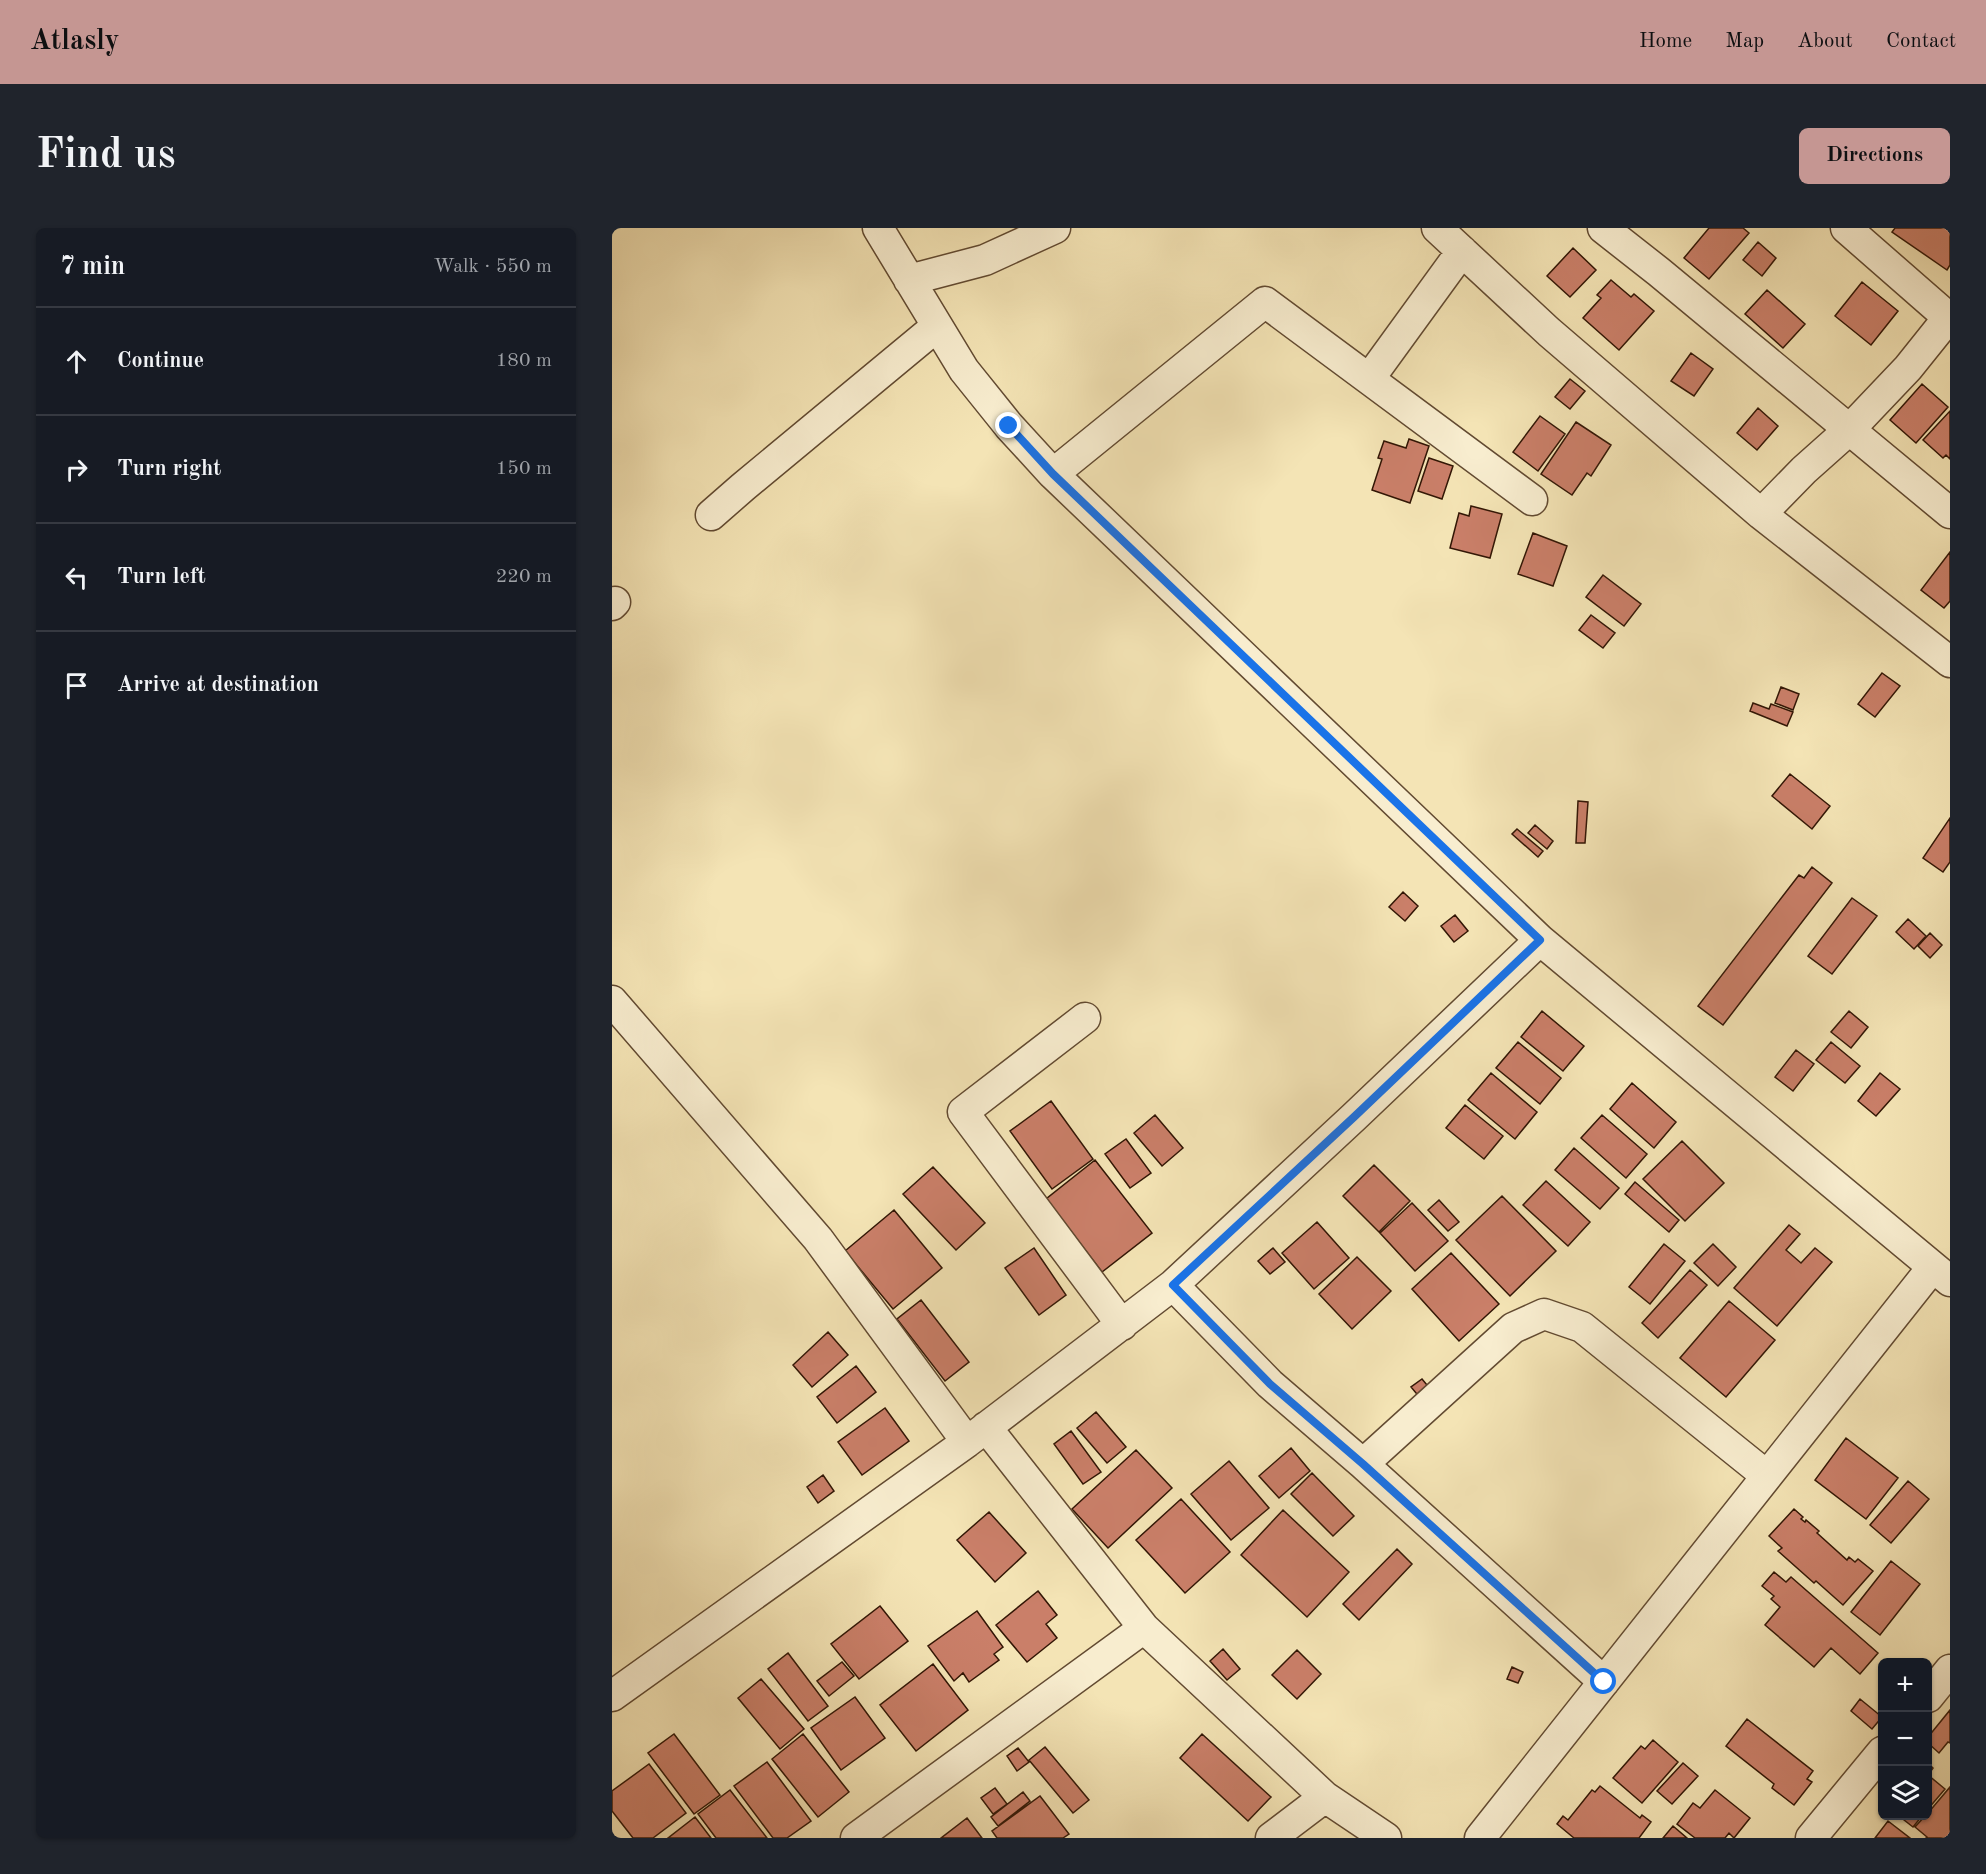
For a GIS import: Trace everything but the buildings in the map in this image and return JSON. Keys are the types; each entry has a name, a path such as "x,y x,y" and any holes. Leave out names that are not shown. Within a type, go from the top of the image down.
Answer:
{"street":[{"path":"878,228 936,327 970,378 1009,426 1053,474 1540,940 1941,1274 1767,1476 1480,1838"},
{"path":"909,280 986,260 1055,228"},
{"path":"1437,228 1549,332 1761,514 1950,662"},
{"path":"1603,228 1950,513"},
{"path":"1761,514 1804,470 1850,429 1908,368 1949,318 1846,228"},
{"path":"1369,379 1462,251"},
{"path":"1053,474 1265,302 1532,500"},
{"path":"711,515 936,327"},
{"path":"612,1696 977,1435 1173,1285 1540,940"},
{"path":"612,1001 818,1239 977,1435 1144,1628 1325,1797 1386,1838"},
{"path":"1085,1018 963,1112 1122,1325"},
{"path":"1173,1285 1270,1384 1363,1464 1604,1682"},
{"path":"1363,1464 1513,1328 1544,1314 1582,1327 1767,1476"},
{"path":"856,1838 1144,1628"},
{"path":"1932,1692 1950,1670"},
{"path":"1811,1838 1878,1757"},
{"path":"1271,1838 1325,1797"}],"route":[{"path":"1009,426 1053,474 1137,551 1540,940 1173,1285 1270,1384 1363,1464 1604,1682"}]}
